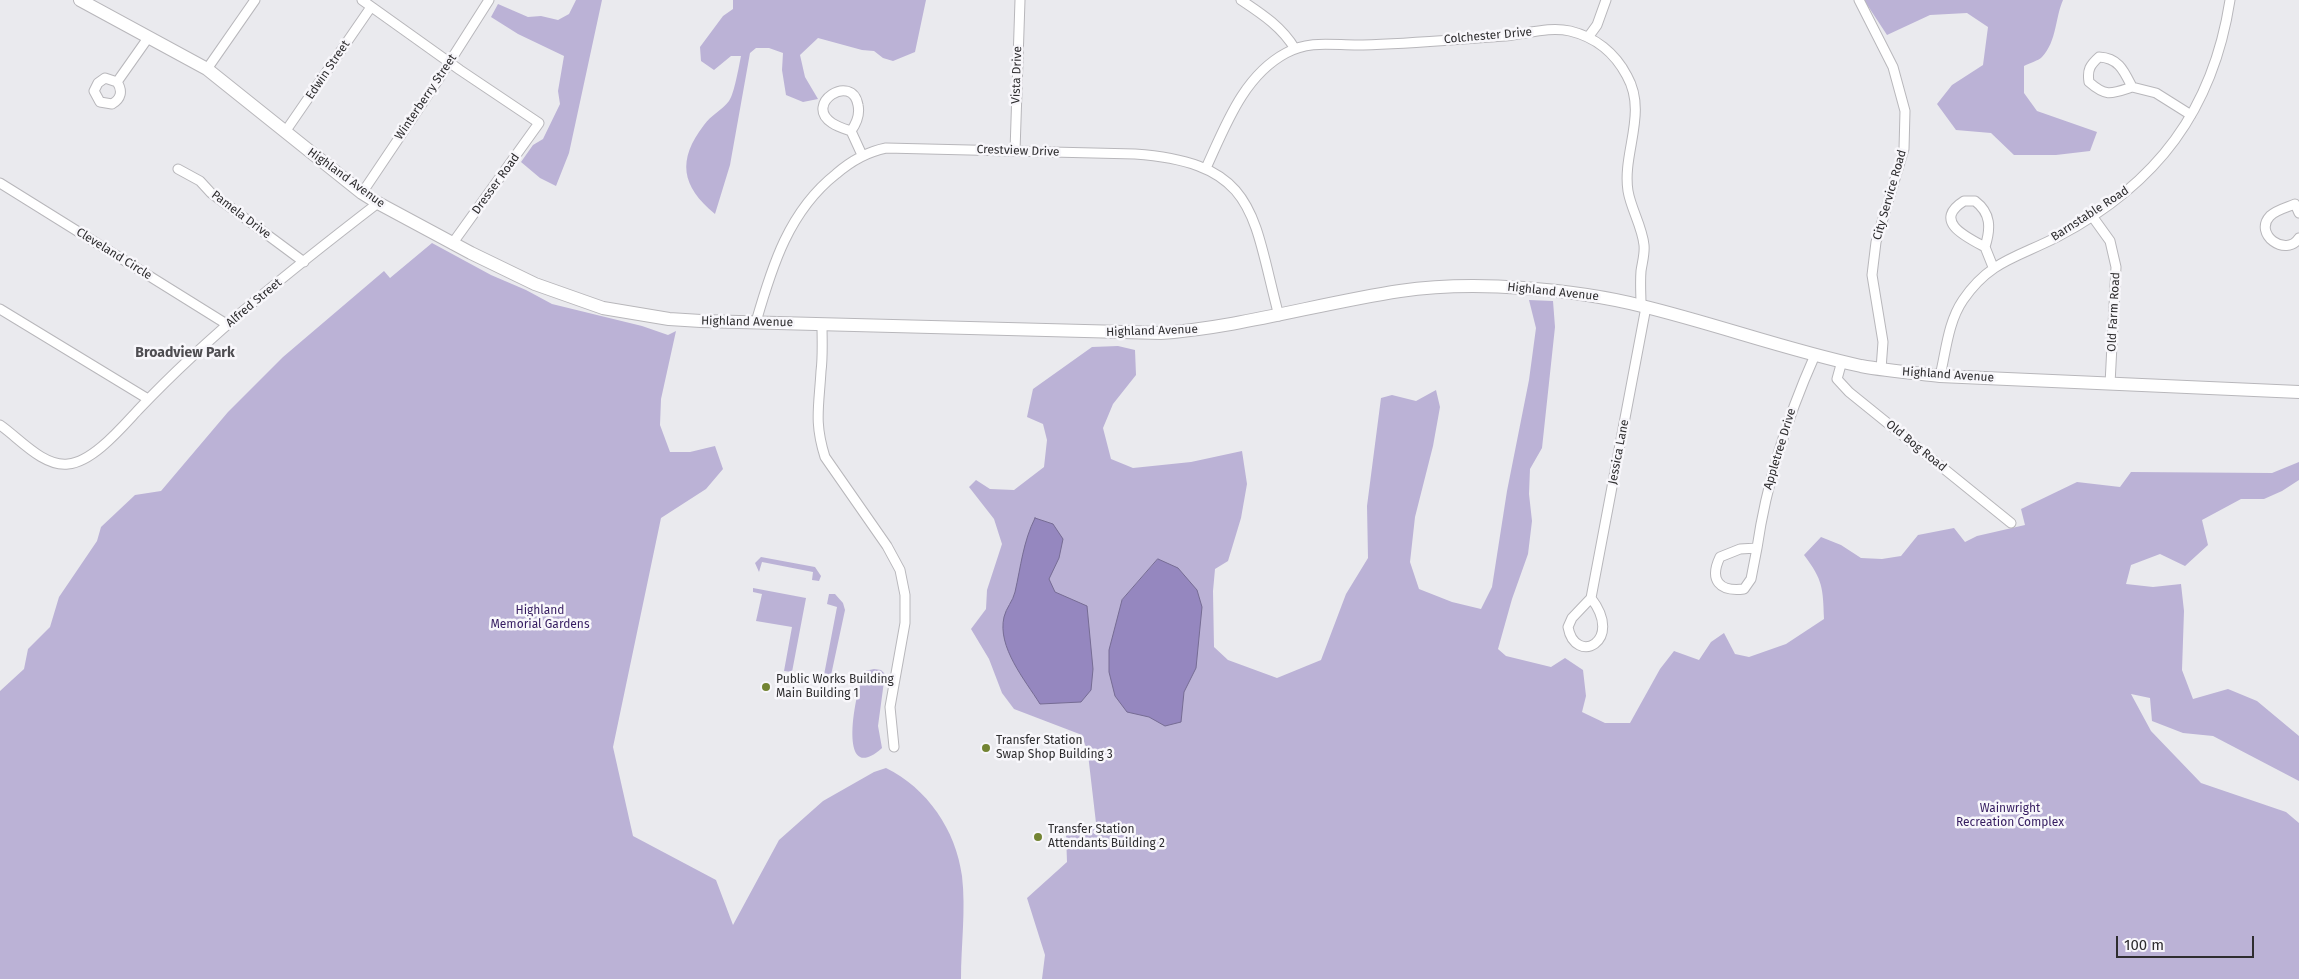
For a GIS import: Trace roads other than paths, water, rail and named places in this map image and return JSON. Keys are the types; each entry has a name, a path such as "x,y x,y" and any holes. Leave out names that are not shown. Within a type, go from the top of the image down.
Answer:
{"street":[{"name":"Highland Avenue","path":"80,0 207,69 362,193 378,203 452,244 535,284 604,308 669,319 1119,333 1161,332 1218,327 1399,291 1472,286 1554,291 1644,306 1815,355 1881,369 1940,376 2299,392"},
{"path":"207,69 255,0"},
{"path":"362,0 450,62"},
{"name":"Winterberry Street","path":"362,193 450,62 489,0"},
{"name":"Vista Drive","path":"1015,150 1020,0"},
{"path":"1241,0 1273,21 1289,38 1295,49"},
{"path":"1589,36 1597,25 1606,0"},
{"name":"City Service Road","path":"1859,0 1893,67 1905,111 1904,149 1876,242 1872,275 1883,342 1881,369"},
{"name":"Barnstable Road","path":"1940,376 1951,327 1958,309 1973,288 1993,267 2056,238 2092,216 2124,194 2148,173 2168,150 2191,115 2214,68 2222,42 2230,0"},
{"name":"Edwin Street","path":"285,132 371,7"},
{"name":"Colchester Drive","path":"1206,168 1224,130 1248,88 1261,70 1286,52 1312,43 1362,46 1509,36 1552,29 1568,30 1589,36 1604,47 1628,76 1633,90 1635,119 1628,172 1628,191 1644,247 1643,262"},
{"path":"117,82 148,38"},
{"path":"2132,87 2121,66 2110,58 2099,58 2090,64 2087,74 2089,82 2101,92 2111,92 2132,87 2156,94 2191,115"},
{"name":"Dresser Road","path":"450,62 539,123 452,244"},
{"path":"851,131 859,108 857,100 850,93 839,90 828,96 823,107 826,116 832,123 851,131 862,155"},
{"name":"Crestview Drive","path":"756,322 774,265 788,232 803,207 824,183 862,155 886,148 1015,150 1166,156 1189,161 1206,168 1222,178 1237,191 1254,217 1279,316"},
{"name":"Pamela Drive","path":"178,169 200,181 211,193 304,262"},
{"name":"Cleveland Circle","path":"0,183 228,325"},
{"path":"1985,247 1963,235 1952,224 1951,216 1954,207 1964,201 1974,201 1987,213 1989,228 1985,247 1993,267"},
{"name":"Alfred Street","path":"0,425 44,458 59,465 81,461 90,455 228,325 378,203"},
{"path":"2298,205 2271,216 2266,224 2266,233 2270,240 2277,245 2297,242 2299,238"},
{"name":"Old Farm Road","path":"2092,216 2110,241 2116,267 2110,384"},
{"name":"Jessica Lane","path":"1591,598 1644,306 1643,262"},
{"path":"0,309 148,399"},
{"path":"822,324 822,370 817,416 820,441 826,457 887,546 900,570 905,595 904,623 890,707 894,747"},
{"name":"Appletree Drive","path":"1757,548 1730,552 1720,557 1715,567 1715,577 1720,585 1730,591 1744,589 1751,579 1757,548 1767,486 1796,399 1815,355"},
{"name":"Old Bog Road","path":"1842,361 1838,379 1849,392 2011,523"},
{"path":"1591,598 1599,607 1604,632 1600,641 1591,646 1581,646 1574,641 1568,627 1572,618 1591,598"}],"place":[{"name":"Public Works Building Main Building 1","path":"766,687"},
{"name":"Transfer Station Swap Shop Building 3","path":"986,748"},
{"name":"Transfer Station Attendants Building 2","path":"1038,837"}],"district":[{"name":"Broadview Park","path":"185,353"}],"park label":[{"name":"Highland Memorial Gardens","path":"540,618"},
{"name":"Wainwright Recreation Complex","path":"2010,816"}]}
